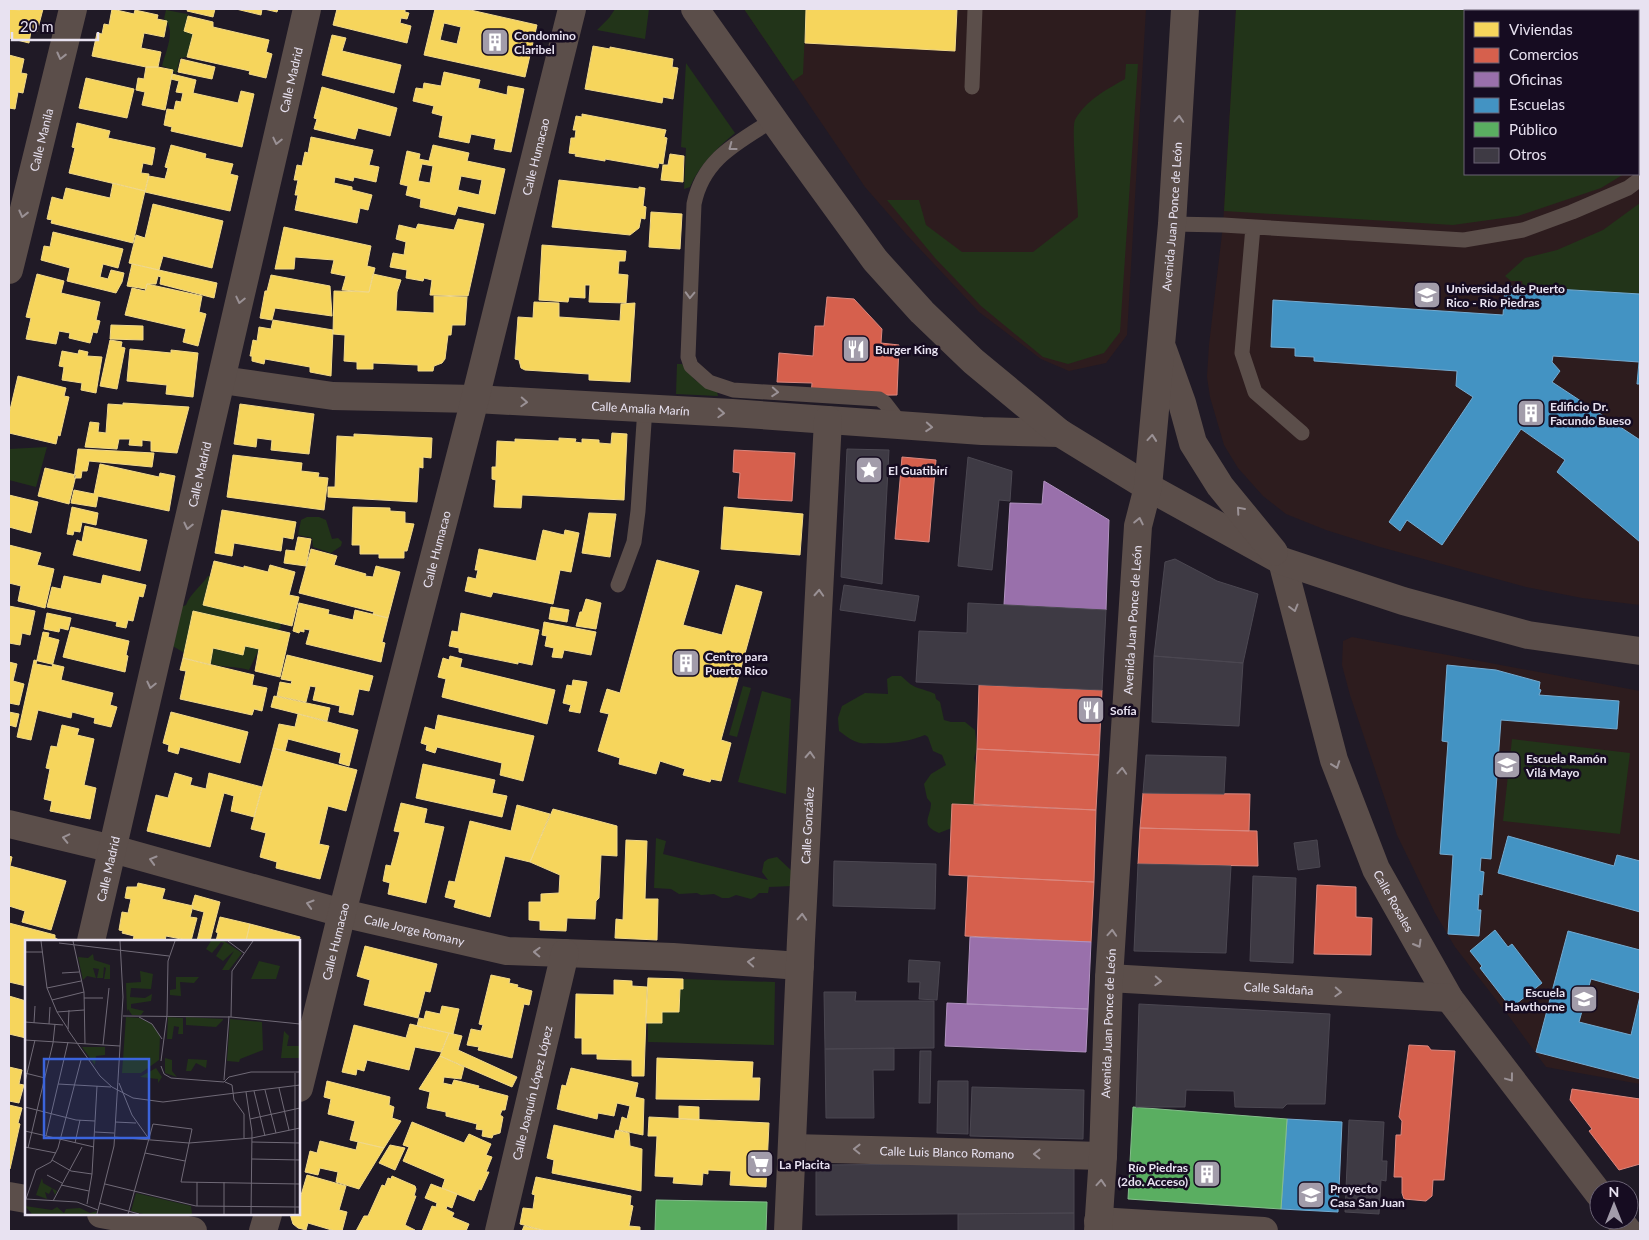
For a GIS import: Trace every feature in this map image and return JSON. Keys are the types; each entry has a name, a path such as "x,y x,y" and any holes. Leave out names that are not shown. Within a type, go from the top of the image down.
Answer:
{"street":[{"name":"Calle Manila","path":"9,270 73,9"},
{"name":"Calle Madrid","path":"91,940 308,9"},
{"name":"Calle Humacao","path":"300,1084 342,913 476,399 572,9"},
{"path":"696,9 773,120 875,260 922,312 973,361 1060,433 1148,487 1282,561 1403,601 1528,635 1640,652"},
{"name":"Avenida Juan Ponce de León","path":"1098,1226 1103,1156 1109,978 1138,526 1148,487 1172,224 1185,9"},
{"path":"1160,344 1182,403 1193,443 1220,486 1282,561"},
{"name":"Calle Amalia Marín","path":"222,380 333,396 476,399 645,408 982,431 1060,433"},
{"name":"Calle González","path":"788,1231 828,420"},
{"name":"Calle Rosales","path":"1282,561 1334,760 1376,869 1449,998 1589,1181"},
{"name":"Calle Jorge Romany","path":"9,824 113,849 342,913 506,951 672,957 800,966"},
{"name":"Calle Joaquín López López","path":"499,1231 565,953"},
{"name":"Calle Saldaña","path":"1109,978 1449,998"},
{"name":"Calle Luis Blanco Romano","path":"792,1148 1103,1156"},
{"path":"9,1196 25,1199"},
{"path":"106,1215 192,1231"},
{"path":"263,1231 268,1215"},
{"path":"1098,1226 1264,1231"}],"lane":[{"path":"972,87 975,9"},
{"path":"773,120 727,151 709,167 697,190 694,204 688,348 691,366 709,382 733,390 879,399 885,403 902,425"},
{"path":"1172,224 1464,240 1522,230 1572,212 1628,188 1640,179"},
{"path":"1253,227 1242,353 1255,392 1302,433"},
{"path":"618,585 634,542 645,408"}],"shaded area":[{"path":"744,9 1146,9 1127,335 1106,363 1069,371 1041,359 979,312 865,187"},
{"name":"Universidad de Puerto Rico - Río Piedras","path":"1236,9 1640,9 1640,605 1582,598 1526,587 1380,547 1326,530 1286,514 1263,496 1238,468 1224,445 1210,397 1207,377 1223,225"},
{"name":"Escuela Ramón Vilá Mayo","path":"1352,637 1640,691 1640,1084 1546,1067 1455,947 1435,913 1397,835 1350,695 1342,665 1343,641"}],"green space":[{"path":"615,9 649,9 645,39 597,30"},
{"path":"744,9 806,9 803,74 793,81"},
{"path":"1236,9 1640,9 1639,164 1639,10 1464,10 1464,175 1622,175 1601,188 1518,216 1453,225 1224,211"},
{"path":"166,10 187,14 184,31 193,34 187,57 180,58 176,74 173,70 162,66 170,35 168,23 164,19"},
{"path":"686,63 735,133 709,157 698,171 690,187 684,189 686,148 681,147"},
{"path":"1126,64 1138,64 1120,332 1104,353 1068,364 1043,357 981,306 935,258 887,200 919,200 926,225 962,252 1033,252 1078,217 1074,150 1075,120 1091,101 1125,79"},
{"path":"1640,203 1640,294 1523,287 1522,281 1511,281 1505,276 1525,258 1557,250 1603,230"},
{"path":"677,364 682,364 695,380 717,392 718,396 676,394"},
{"path":"47,447 36,487 9,480 9,449"},
{"path":"307,517 319,517 326,520 332,539 338,538 342,542 341,546 331,553 313,547 312,538 298,535 301,520"},
{"path":"218,575 280,620 281,627 259,649 249,670 208,663 188,655 171,645 174,610 186,605 208,576"},
{"path":"892,676 901,676 913,686 935,694 936,699 940,702 944,720 965,722 975,730 977,749 974,758 976,765 986,768 988,804 985,815 939,833 929,827 928,820 931,803 927,798 924,784 931,774 946,765 942,755 933,751 928,737 925,735 899,742 863,743 852,740 839,731 838,718 842,706 865,693 888,694 887,679"},
{"path":"743,686 751,688 737,737 729,735"},
{"path":"762,691 791,699 786,794 738,782"},
{"path":"1512,739 1630,753 1620,834 1503,821"},
{"path":"656,838 666,841 663,854 768,880 762,872 764,862 777,857 793,872 793,886 769,887 768,893 759,893 751,899 736,895 722,898 714,894 679,894 671,889 654,888"},
{"path":"683,979 775,982 774,1045 648,1042 648,1023 662,1023 662,1012 679,1012 680,989 683,989"}],"building: Viviendas":[{"path":"9,9 43,9 37,32 31,31 29,43 9,38"},
{"path":"112,9 134,14 135,10 158,15 157,19 167,21 164,37 144,33 141,48 161,52 158,67 146,67 92,56 97,33 102,34 104,24 109,25"},
{"path":"188,9 215,9 213,17 187,11"},
{"path":"236,9 262,9 261,15"},
{"path":"264,9 278,9 277,12"},
{"path":"337,9 405,9 405,12 409,13 407,19 401,18 400,23 411,26 407,43 333,25"},
{"name":"Condomino Claribel","path":"435,9 466,9 537,25 525,77 424,55","holes":["444,23 461,27 457,44 440,40"]},
{"path":"806,9 957,9 955,51 805,43"},
{"path":"188,16 213,22 213,27 269,40 266,52 272,54 266,78 249,74 250,71 187,57 193,34 184,31"},
{"path":"332,35 346,38 342,51 401,65 394,93 322,75"},
{"path":"593,46 610,49 610,47 673,59 672,67 678,68 673,99 663,97 662,103 585,89"},
{"path":"9,55 24,59 21,73 27,74 23,93 18,92 15,109 9,108"},
{"path":"181,59 215,67 212,79 178,72"},
{"path":"146,67 173,70 165,110 142,105 145,92 136,90 138,78 144,79"},
{"path":"444,72 480,80 478,88 507,95 508,86 524,89 511,152 494,149 496,139 471,134 469,143 439,137 443,116 432,113 434,106 413,101 416,88 423,89 424,83 441,86"},
{"path":"172,74 196,80 193,93 238,103 241,91 254,94 242,147 171,131 172,127 164,125 167,109 174,110 176,101 181,102 183,93 176,92 179,81 171,79"},
{"path":"86,78 134,89 127,118 79,108"},
{"path":"322,87 397,108 390,136 358,128 355,139 314,129 317,119 314,118"},
{"path":"582,114 666,130 664,137 667,138 663,164 659,163 658,168 575,156 576,154 569,153 571,138 575,138 576,130 573,130 576,116 582,117"},
{"path":"77,123 110,131 108,138 155,148 152,165 143,163 141,173 149,174 145,191 69,173 75,148 72,147"},
{"path":"311,137 373,150 369,165 379,167 376,182 354,177 353,181 335,177 334,183 352,187 352,190 372,195 368,210 360,208 357,223 295,210 298,180 294,180 297,165 302,166 305,152 308,153"},
{"path":"171,145 206,154 205,158 233,164 230,174 238,176 230,211 145,192 149,176 165,179 168,168 165,167"},
{"path":"433,145 469,153 467,161 505,169 495,214 458,206 455,215 420,207 421,199 406,195 408,186 400,184 407,151 420,154 419,159 429,161","holes":["422,164 433,166 430,183 418,181","461,176 482,180 479,195 458,190"]},
{"path":"670,154 684,156 683,182 661,180 663,165 668,165"},
{"path":"559,180 639,189 639,187 645,188 643,206 646,207 645,219 641,218 639,228 630,235 552,227"},
{"path":"113,183 145,191 133,243 51,223 52,220 47,219 52,197 63,200 66,188 110,198"},
{"path":"153,204 223,221 212,268 163,256 159,270 129,263 136,235 145,238"},
{"path":"651,212 682,214 680,249 649,247"},
{"path":"458,219 484,224 468,296 430,295 432,280 424,278 423,281 406,278 407,270 390,267 393,253 404,255 406,242 396,239 399,225 416,229 418,224 454,230"},
{"path":"284,227 371,246 367,266 375,268 369,292 342,290 346,276 331,273 334,260 295,257 294,269 275,269"},
{"path":"53,232 123,249 118,268 103,264 100,277 108,279 111,270 124,273 116,293 67,281 70,268 41,260 44,246 50,247"},
{"path":"542,245 626,251 625,261 619,261 618,274 628,275 626,303 589,302 590,285 585,285 585,298 569,297 568,302 539,300"},
{"path":"132,264 217,283 214,298 160,284 161,277 158,276 156,284 147,284 146,289 127,286"},
{"path":"37,274 64,281 61,293 100,302 96,320 100,321 97,333 93,332 90,343 69,338 70,333 59,331 56,344 26,339 31,318 26,317"},
{"path":"373,274 401,280 397,292 396,311 434,313 434,296 467,297 465,325 452,325 451,335 448,335 445,359 442,363 434,366 433,371 418,371 418,365 373,363 373,369 357,369 357,362 344,361 345,335 333,334 334,291 369,292"},
{"path":"271,275 330,286 332,316 275,308 272,320 260,318 265,291 267,291"},
{"path":"147,284 202,296 199,312 206,314 198,346 183,342 186,329 125,315 132,288 145,291"},
{"path":"534,302 559,303 559,317 620,321 621,304 635,303 630,382 589,380 589,374 525,370 521,368 519,360 515,359 518,317 533,318"},
{"path":"273,320 333,330 331,376 310,372 310,367 265,359 264,364 252,361 252,356 250,356 253,340 257,341 259,327 271,329"},
{"path":"111,325 143,326 143,340 110,339"},
{"path":"110,340 122,342 121,347 125,348 117,389 100,386"},
{"path":"130,349 171,353 171,350 198,353 193,397 166,394 167,385 127,381"},
{"path":"79,350 88,352 87,356 102,357 96,393 81,390 82,383 62,380 64,367 59,366 62,351 78,354"},
{"path":"18,376 66,388 64,396 69,397 60,436 58,435 56,444 9,433 9,414"},
{"path":"123,403 189,407 177,453 151,451 151,441 142,440 142,446 129,445 130,439 119,439 117,449 85,447 90,422 99,423 98,432 106,433 108,404 123,405"},
{"path":"240,404 314,414 309,454 271,450 272,440 257,438 256,447 234,444"},
{"path":"612,433 627,434 624,500 522,495 521,508 494,507 496,480 492,479 492,467 496,467 497,441 515,442 515,439 559,441 559,438 576,439 575,442 582,443 582,439 599,440 599,443 611,444"},
{"path":"354,434 432,438 431,458 423,457 423,468 419,467 417,502 328,497 328,487 335,487 337,436 354,437"},
{"path":"78,449 154,453 152,467 89,461 87,471 82,471 81,478 74,478"},
{"path":"233,455 302,463 301,471 319,473 318,477 328,478 324,510 227,497"},
{"path":"100,464 159,477 160,473 175,476 169,511 98,496 96,507 71,503 74,490 94,494"},
{"path":"45,468 76,475 69,504 38,496"},
{"path":"9,495 38,502 31,533 9,527"},
{"path":"72,507 98,513 96,525 82,522 80,532 74,531 73,535 67,534"},
{"path":"353,507 390,508 390,511 405,512 405,523 414,524 407,551 404,551 404,558 379,558 379,554 360,554 360,545 352,545"},
{"path":"724,507 803,514 800,555 721,549"},
{"path":"222,510 296,522 293,539 283,537 281,551 234,543 232,556 215,553"},
{"path":"589,513 616,514 610,557 582,553"},
{"path":"85,526 147,540 140,571 73,555 77,540 82,542"},
{"path":"543,530 564,535 565,530 579,533 571,572 560,570 553,604 493,592 491,597 465,591 468,577 476,579 478,570 475,570 479,549 536,561"},
{"path":"298,537 311,539 306,566 284,563 286,550 295,551"},
{"path":"9,545 41,553 37,565 54,569 45,608 18,601 21,586 9,583"},
{"path":"311,549 337,556 334,565 366,574 365,576 373,577 376,566 400,572 388,618 373,614 374,612 299,593"},
{"name":"Centro para Puerto Rico","path":"657,560 699,571 683,625 722,635 736,585 762,592 721,740 731,743 721,781 711,779 710,782 683,775 685,769 660,761 656,774 619,764 620,758 598,751 609,714 600,712 607,689 620,693"},
{"path":"214,561 268,572 270,565 295,572 289,595 299,597 292,626 203,605"},
{"path":"103,575 146,585 143,597 139,596 133,621 128,620 126,628 116,626 117,622 47,607 52,587 61,589 64,576 101,584"},
{"path":"586,599 601,603 596,629 576,626"},
{"path":"299,603 329,610 328,614 353,620 355,610 388,618 382,642 385,643 381,662 306,644 310,630 304,629 304,632 300,631 299,633 293,631"},
{"path":"9,606 35,611 30,635 22,633 20,645 9,643"},
{"path":"551,607 569,610 567,622 549,619"},
{"path":"193,611 290,633 280,677 255,671 259,649 245,646 243,655 213,648 210,665 183,658"},
{"path":"47,613 71,618 68,630 60,628 59,632 44,629"},
{"path":"461,613 539,630 532,665 459,652 459,648 449,646 452,631 458,632"},
{"path":"544,622 596,632 591,655 564,650 562,658 552,657 554,648 545,646 547,636 542,635"},
{"path":"71,627 129,641 125,672 63,657"},
{"path":"43,632 49,633 48,637 59,640 52,667 36,664"},
{"path":"287,655 373,676 369,691 359,689 353,715 339,712 340,706 313,700 316,687 310,686 306,702 277,696 280,682 291,684 292,681 281,679"},
{"path":"450,656 462,659 460,667 555,690 547,724 442,697 446,679 438,677 443,658 449,660"},
{"path":"183,658 254,675 252,685 267,688 262,711 254,709 252,715 180,699 186,671 180,670"},
{"path":"34,660 64,667 61,680 113,693 110,705 117,707 111,727 94,723 95,718 72,712 71,718 38,710 31,740 17,737"},
{"path":"9,662 17,664 13,681 24,684 19,705 9,703"},
{"path":"573,680 587,682 580,713 569,711 571,705 563,703 567,685 572,686"},
{"path":"274,696 330,708 327,721 271,707"},
{"path":"9,712 19,714 16,727 9,725"},
{"path":"171,712 248,732 240,763 180,747 178,754 168,751 169,745 163,743"},
{"path":"298,714 358,730 349,766 339,763 341,753 288,739 285,751 273,748 279,724 295,727"},
{"path":"438,715 534,736 523,781 500,775 502,763 437,747 435,753 426,750 427,745 421,743 425,727 435,730"},
{"path":"62,725 79,729 77,735 94,739 84,785 96,788 90,819 50,811 52,801 44,799 50,769 46,768 51,746 57,747"},
{"path":"273,748 357,770 346,811 328,806 319,844 329,846 320,879 276,868 277,862 260,857 266,833 251,829"},
{"path":"423,764 495,780 492,793 507,796 502,817 416,798"},
{"path":"175,773 192,778 190,785 206,789 209,773 262,787 254,817 231,811 234,796 224,793 210,847 147,831 156,795 168,798"},
{"path":"401,803 427,809 424,823 444,827 426,903 388,894 390,883 383,881 386,865 391,866 400,832 394,831"},
{"path":"517,805 550,814 530,862 505,856 490,917 454,907 456,900 445,897 449,881 455,882 470,821 511,831"},
{"path":"553,809 617,826 617,856 601,855 599,898 596,901 595,919 567,918 566,931 540,930 540,921 529,920 529,902 541,902 541,894 559,893 560,875 530,862"},
{"path":"626,840 647,841 645,899 658,899 657,940 615,938 616,919 623,920"},
{"path":"9,856 12,857 10,866 66,881 51,930 22,922 25,911 9,906"},
{"path":"138,883 165,889 162,899 193,906 190,917 197,918 191,940 166,936 165,940 133,940 134,936 122,933 123,931 119,930 122,912 128,913 131,899 125,898 127,887 137,887"},
{"path":"195,895 220,902 210,940 197,940 204,912 193,909 192,905"},
{"path":"220,917 250,924 246,940 216,940 218,933 216,932"},
{"path":"9,923 55,935 55,938 59,940 25,940 25,986 9,982"},
{"path":"250,924 300,937 299,940 246,940"},
{"path":"365,946 437,964 430,992 425,991 418,1018 364,1005 370,980 357,976"},
{"path":"491,975 510,979 509,983 532,991 529,1005 524,1004 512,1058 478,1050 479,1047 467,1045 471,1029 481,1031 483,1025 479,1024"},
{"path":"648,978 683,979 683,989 680,989 679,1012 662,1012 662,1023 646,1023"},
{"path":"614,980 632,981 632,986 647,987 644,1076 632,1076 632,1060 597,1059 597,1054 582,1054 582,1038 575,1038 576,994 614,995"},
{"path":"9,996 25,1001 25,1038 9,1034"},
{"path":"442,1006 459,1009 453,1034 417,1026 419,1018 424,1019 426,1011 440,1014"},
{"path":"410,1024 449,1033 441,1052 415,1047 409,1070 367,1060 364,1071 357,1069 356,1075 342,1072 354,1025 406,1038"},
{"path":"449,1033 462,1036 458,1050 517,1077 512,1087 440,1056"},
{"path":"440,1056 464,1067 461,1079 444,1077 443,1083 452,1085 454,1080 508,1096 505,1110 502,1110 500,1115 503,1117 500,1133 493,1135 492,1138 482,1136 483,1130 476,1129 477,1124 446,1116 446,1112 427,1108 430,1092 419,1089"},
{"path":"657,1058 753,1062 752,1078 760,1078 759,1100 656,1099"},
{"path":"9,1067 22,1070 19,1084 24,1085 19,1103 9,1101"},
{"path":"571,1068 638,1083 635,1097 644,1099 643,1135 619,1130 622,1117 627,1119 630,1106 617,1103 614,1116 598,1113 597,1119 557,1109 562,1085 566,1086"},
{"path":"327,1081 390,1097 389,1105 394,1107 392,1118 401,1121 384,1148 350,1140 355,1121 328,1114 331,1099 324,1097"},
{"path":"9,1105 22,1108 10,1169 9,1169"},
{"path":"679,1106 699,1107 699,1120 679,1119"},
{"path":"649,1117 769,1123 766,1187 730,1185 731,1171 708,1170 708,1174 703,1173 702,1185 673,1183 674,1177 655,1176 657,1136 648,1136"},
{"path":"412,1122 464,1143 469,1134 491,1144 486,1155 492,1157 486,1172 489,1172 474,1201 442,1188 445,1179 403,1161 409,1147 403,1145"},
{"path":"554,1125 614,1139 616,1130 629,1133 630,1146 642,1149 641,1191 552,1173 554,1160 547,1158"},
{"path":"320,1141 356,1150 358,1142 384,1148 359,1189 336,1182 338,1172 320,1168 318,1175 305,1172 310,1151 317,1153"},
{"path":"390,1145 405,1148 395,1170 379,1163"},
{"path":"307,1175 346,1186 339,1210 347,1212 342,1231 335,1231 308,1223 306,1230 298,1228 293,1224 290,1215 300,1215 300,1199"},
{"path":"392,1176 415,1186 414,1196 416,1196 405,1225 415,1231 356,1231 364,1216 368,1216 382,1185 385,1186 388,1178 391,1179"},
{"path":"536,1177 631,1196 630,1205 633,1206 629,1226 640,1227 640,1231 546,1231 520,1224 523,1208 533,1209 535,1195 532,1194"},
{"path":"431,1184 457,1194 452,1208 447,1206 446,1209 454,1213 452,1217 469,1224 466,1231 422,1231 432,1206 436,1207 437,1203 425,1198"},
{"path":"524,1226 546,1231 522,1231"}],"building: Comercios":[{"name":"Burger King","path":"827,297 854,299 882,329 881,343 899,345 897,395 811,396 812,383 777,382 779,353 813,356 815,326 824,326"},
{"path":"734,450 795,453 792,501 738,498 740,473 733,472"},
{"path":"902,457 936,460 929,542 895,539"},
{"path":"979,685 1102,690 1099,755 977,749"},
{"path":"977,749 1099,755 1096,810 974,804"},
{"path":"1143,793 1250,794 1249,831 1140,828"},
{"path":"952,804 1096,810 1094,882 949,875"},
{"path":"1140,828 1257,831 1258,866 1138,864"},
{"path":"968,876 1094,882 1091,942 965,936"},
{"path":"1317,885 1356,887 1356,917 1372,918 1371,955 1314,954"},
{"path":"1409,1045 1428,1046 1431,1050 1455,1051 1444,1180 1433,1180 1432,1196 1426,1201 1404,1199 1402,1177 1394,1177 1396,1135 1401,1135 1402,1121 1399,1117"},
{"path":"1572,1089 1640,1099 1640,1164 1619,1170 1589,1131 1592,1129 1570,1100"}],"building: Oficinas":[{"path":"1044,481 1109,520 1106,610 1004,605 1010,503 1042,504"},
{"path":"970,937 1091,942 1088,1009 967,1004"},
{"path":"947,1003 1088,1009 1086,1052 945,1046"}],"building: Escuelas":[{"name":"Edificio Dr. Facundo Bueso","path":"1505,286 1640,294 1640,384 1637,384 1639,362 1553,356 1552,362 1560,371 1552,382 1640,440 1640,542 1557,472 1565,460 1521,429 1442,545 1407,520 1400,531 1389,522 1473,397 1456,386 1457,371 1314,361 1314,357 1295,356 1295,348 1271,347 1273,300 1503,315"},
{"path":"1447,665 1496,670 1540,682 1539,689 1541,690 1539,695 1619,701 1617,729 1501,720 1491,859 1481,858 1480,871 1484,872 1482,895 1479,894 1478,910 1481,910 1479,936 1448,934 1453,855 1440,854 1448,742 1442,741"},
{"path":"1508,836 1614,866 1617,855 1640,861 1640,912 1498,873"},
{"path":"1495,930 1508,947 1512,944 1542,983 1511,1008 1480,968 1482,966 1470,951"},
{"path":"1568,931 1640,950 1640,993 1591,979 1579,1022 1631,1035 1640,996 1640,1079 1536,1052"},
{"path":"1287,1119 1342,1122 1338,1212 1281,1209"}],"building: Público":[{"name":"Río Piedras (2do. Acceso)","path":"1133,1107 1287,1119 1281,1209 1128,1199"},
{"path":"656,1200 767,1202 766,1231 655,1231"}],"building: Otros":[{"path":"847,449 889,450 882,584 841,577"},
{"path":"968,457 1012,471 1010,501 999,500 992,570 958,566"},
{"path":"1175,559 1217,581 1258,594 1243,663 1154,656 1165,562"},
{"path":"844,585 919,596 915,621 840,610"},
{"path":"968,603 1106,610 1102,690 916,682 919,631 967,633"},
{"path":"1154,656 1243,663 1239,726 1152,722"},
{"path":"1146,755 1226,757 1224,794 1143,793"},
{"path":"1317,840 1320,867 1298,870 1294,843"},
{"path":"834,861 936,864 935,909 833,906"},
{"path":"1138,864 1231,866 1226,953 1134,951"},
{"path":"1253,876 1296,878 1293,963 1250,961"},
{"path":"909,960 940,962 937,1000 919,999 920,982 908,982"},
{"path":"824,992 856,992 855,1001 934,1001 934,1048 825,1049"},
{"path":"1139,1004 1330,1014 1325,1104 1287,1104 1283,1108 1235,1107 1234,1091 1186,1090 1185,1107 1136,1107"},
{"path":"894,1048 894,1070 873,1070 874,1118 826,1118 825,1049"},
{"path":"920,1051 931,1051 930,1103 919,1103"},
{"path":"938,1081 968,1081 968,1134 937,1133"},
{"path":"972,1087 1084,1090 1083,1139 970,1136"},
{"path":"1349,1120 1384,1122 1382,1161 1387,1161 1386,1181 1381,1180 1379,1214 1345,1212"},
{"path":"1074,1163 1074,1213 816,1215 816,1165"},
{"path":"1074,1213 1074,1231 958,1231 958,1214"}],"place":[{"name":"Condomino Claribel","path":"495,42"},
{"name":"Universidad de Puerto Rico - Río Piedras","path":"1427,295"},
{"name":"Burger King","path":"856,349"},
{"name":"Edificio Dr. Facundo Bueso","path":"1531,413"},
{"name":"El Guatibirí","path":"869,470"},
{"name":"Centro para Puerto Rico","path":"686,663"},
{"name":"Sofía","path":"1091,710"},
{"name":"Escuela Ramón Vilá Mayo","path":"1507,765"},
{"name":"Escuela Hawthorne","path":"1584,999"},
{"name":"La Placita","path":"760,1164"},
{"name":"Río Piedras (2do. Acceso)","path":"1207,1174"},
{"name":"Proyecto Casa San Juan","path":"1311,1195"}]}
